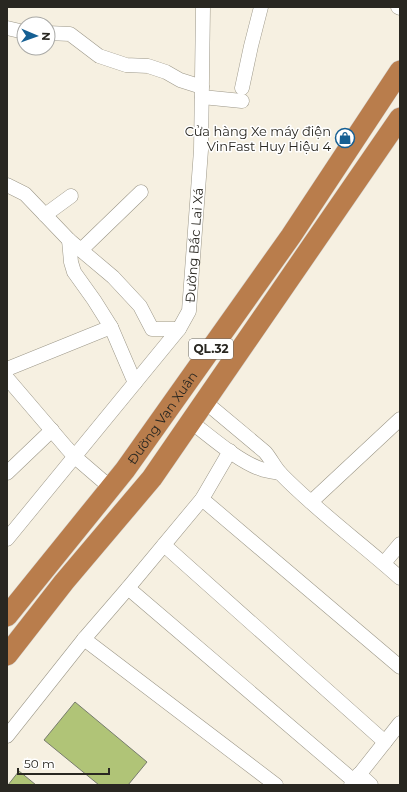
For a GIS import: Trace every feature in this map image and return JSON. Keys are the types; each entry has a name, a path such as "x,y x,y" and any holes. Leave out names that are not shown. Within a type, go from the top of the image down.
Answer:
{"highway":[{"name":"Đường Vạn Xuân","path":"7,616 125,470 291,236 400,71"},
{"name":"Đường Vạn Xuân","path":"7,655 64,582 152,478 400,118"}],"street":[{"name":"Đường Bắc Lai Xá","path":"7,539 179,330 189,311 201,150 202,7"},
{"path":"56,33 70,34 99,56 126,65 148,66 166,72 202,92 242,94 251,46 261,7"},
{"path":"7,185 26,194 69,240 113,276 140,306 152,329 179,330"},
{"path":"81,250 141,192"},
{"path":"45,215 71,196"},
{"path":"69,240 71,262 74,272 111,326 136,383"},
{"path":"7,369 111,326"},
{"path":"7,378 76,457 111,488"},
{"path":"204,401 265,452 273,461 280,473 311,502 400,578"},
{"path":"311,502 400,419"},
{"path":"190,421 230,451 251,464 264,470 280,473"},
{"path":"7,473 52,430"},
{"path":"7,736 84,639 202,499 230,451"},
{"path":"202,499 400,667"},
{"path":"384,563 400,544"},
{"path":"164,545 385,742"},
{"path":"128,588 355,780 371,785"},
{"path":"84,639 276,785"},
{"path":"355,780 400,723"}],"building":[{"path":"75,702 147,762 128,785 99,785 44,740"},
{"path":"19,771 36,785 8,785"}],"place":[{"name":"Cửa hàng Xe máy điện VinFast Huy Hiệu 4","path":"345,138"}]}
